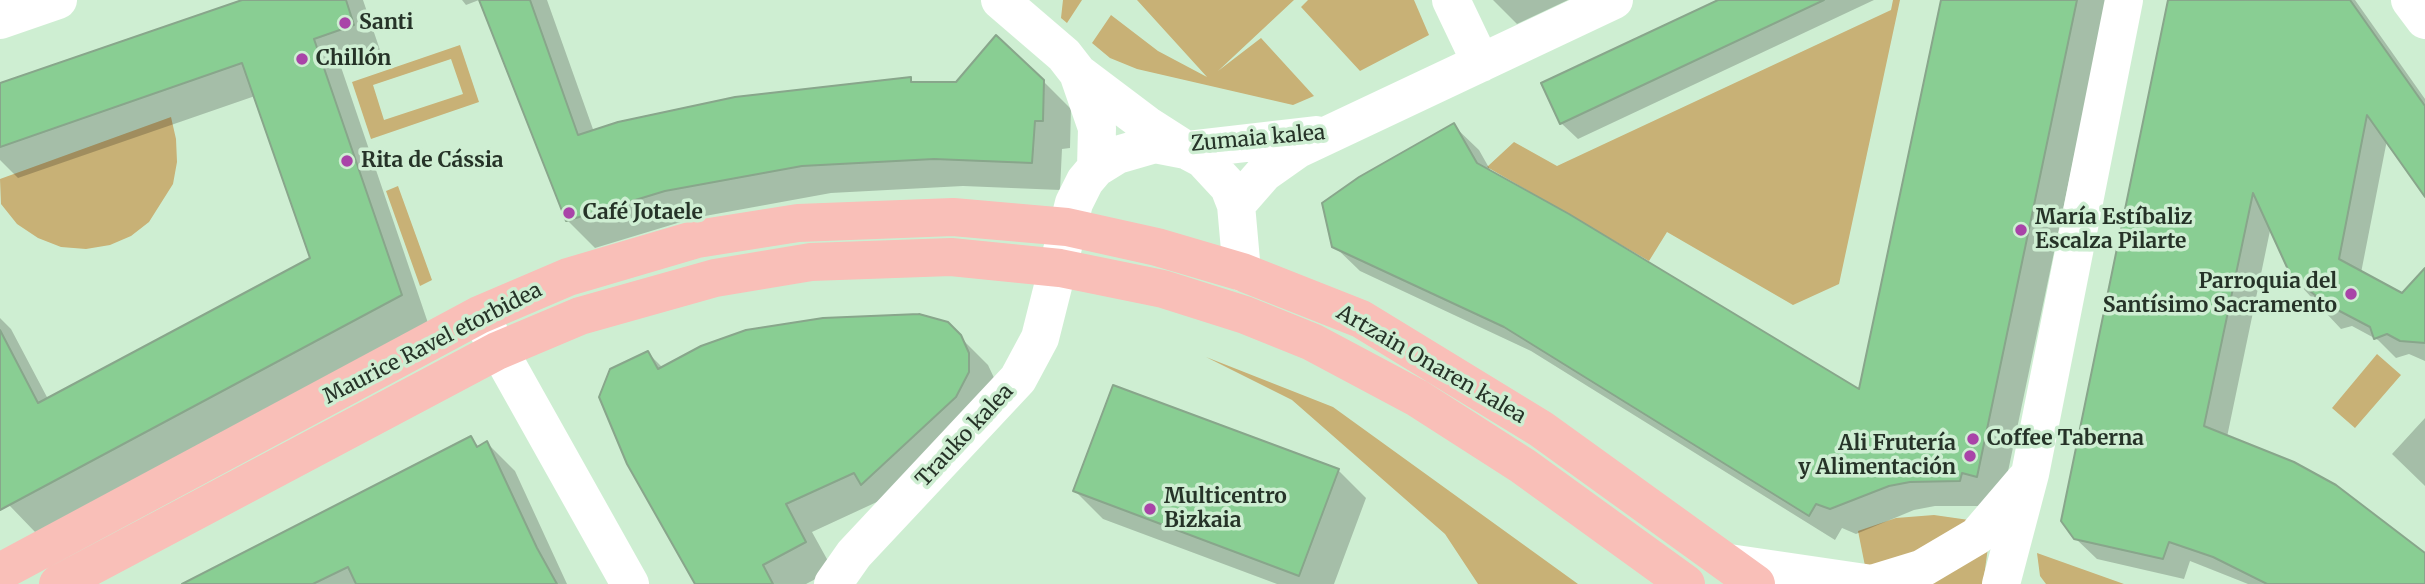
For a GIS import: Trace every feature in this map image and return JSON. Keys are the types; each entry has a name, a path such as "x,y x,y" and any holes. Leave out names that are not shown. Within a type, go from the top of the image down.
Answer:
{"main road":[{"name":"Maurice Ravel etorbidea","path":"0,572 479,315 568,277 684,243 798,223 953,217 1067,227"},
{"name":"Artzain Onaren kalea","path":"1067,227 1157,247 1242,272 1360,319 1443,366 1541,429 1743,574"},
{"name":"Maurice Ravel etorbidea","path":"58,584 497,351 580,316 715,278 811,262 951,257 1060,268"},
{"name":"Artzain Onaren kalea","path":"1060,268 1163,289 1245,315 1312,342 1417,398 1523,466 1686,584"}],"street":[{"path":"0,20 58,0"},
{"path":"1000,0 1064,55 1078,73 1097,128 1097,168"},
{"path":"1451,0 1481,64"},
{"name":"Zumaia kalea","path":"1236,205 1264,173 1298,149 1614,0"},
{"path":"2001,584 2030,474 2124,0"},
{"path":"2410,0 2425,20"},
{"name":"Zumaia kalea","path":"1078,73 1147,125 1186,150 1336,132"},
{"path":"1097,168 1117,155 1155,144 1186,150 1217,172 1236,205 1242,272"},
{"name":"Trauko kalea","path":"833,584 854,554 1018,379 1040,338 1060,268 1067,227 1085,181 1097,168"},
{"path":"479,315 629,584"},
{"path":"1743,574 1872,584 1921,569 1977,536 2030,474"},
{"path":"1615,532 1661,584"}],"shaded area":[{"path":"1063,0 1082,0 1067,23 1061,18"},
{"path":"1137,0 1294,0 1218,71 1261,38 1314,96 1293,105 1137,69 1110,58 1092,43 1111,15 1158,51 1207,77"},
{"path":"1308,0 1414,0 1429,35 1360,71 1301,7"},
{"path":"1893,0 1900,0 1839,284 1793,305 1667,232 1649,261 1487,167 1514,142 1557,166 1891,10"},
{"path":"460,45 479,102 371,139 352,82","holes":["451,59 463,94 384,120 373,85"]},
{"path":"171,117 177,162 173,184 149,222 131,236 110,245 86,249 61,247 38,238 17,224 1,204 0,179"},
{"path":"398,186 432,280 420,286 386,191"},
{"path":"2377,354 2401,375 2355,428 2332,408"},
{"path":"1206,357 1333,407 1578,584 1478,584 1445,534 1292,400"},
{"path":"1934,515 1976,521 1935,549 1866,571 1858,531 1896,518"},
{"path":"1989,540 1983,584 1916,584"},
{"path":"2037,553 2124,584 2046,584 2040,576"}],"building":[{"path":"242,0 346,0 354,25 314,39 402,295 0,510 0,330 38,403 310,258 242,63 0,147 0,83"},
{"path":"479,0 530,0 578,135 618,122 735,97 911,77 911,82 956,82 996,35 1044,80 1043,121 1035,121 1032,163 934,159 802,166 665,191 566,221"},
{"path":"1718,0 1824,0 1560,124 1541,83"},
{"path":"1941,0 2077,0 1977,477 1962,473 1960,481 1910,482 1889,486 1830,509 1816,504 1809,516 1504,327 1332,247 1322,203 1359,177 1454,123 1477,163 1569,214 1859,389"},
{"path":"2168,0 2350,0 2425,106 2425,197 2367,115 2339,259 2402,293 2425,268 2425,343 2400,341 2387,334 2374,339 2370,327 2330,306 2318,309 2315,295 2291,276 2253,193 2204,426 2294,462 2336,485 2425,553 2425,584 2267,584 2213,557 2169,542 2163,559 2074,539 2061,521"},
{"path":"919,314 948,322 961,335 969,353 969,372 956,397 861,485 854,473 786,504 806,542 763,565 773,584 695,584 627,464 599,397 610,369 648,351 658,369 701,346 746,330 823,318"},
{"path":"1113,385 1339,469 1299,576 1073,491"},
{"path":"471,436 477,447 487,441 537,548 557,584 356,584 348,567 313,584 182,584"}],"place":[{"name":"Santi","path":"345,23"},
{"name":"Chillón","path":"302,59"},
{"name":"Rita de Cássia","path":"347,161"},
{"name":"Café Jotaele","path":"569,213"},
{"name":"María Estíbaliz Escalza Pilarte","path":"2021,230"},
{"name":"Parroquia del Santísimo Sacramento","path":"2351,294"},
{"name":"Coffee Taberna","path":"1973,439"},
{"name":"Ali Frutería y Alimentación","path":"1970,456"},
{"name":"Multicentro Bizkaia","path":"1150,509"}]}
